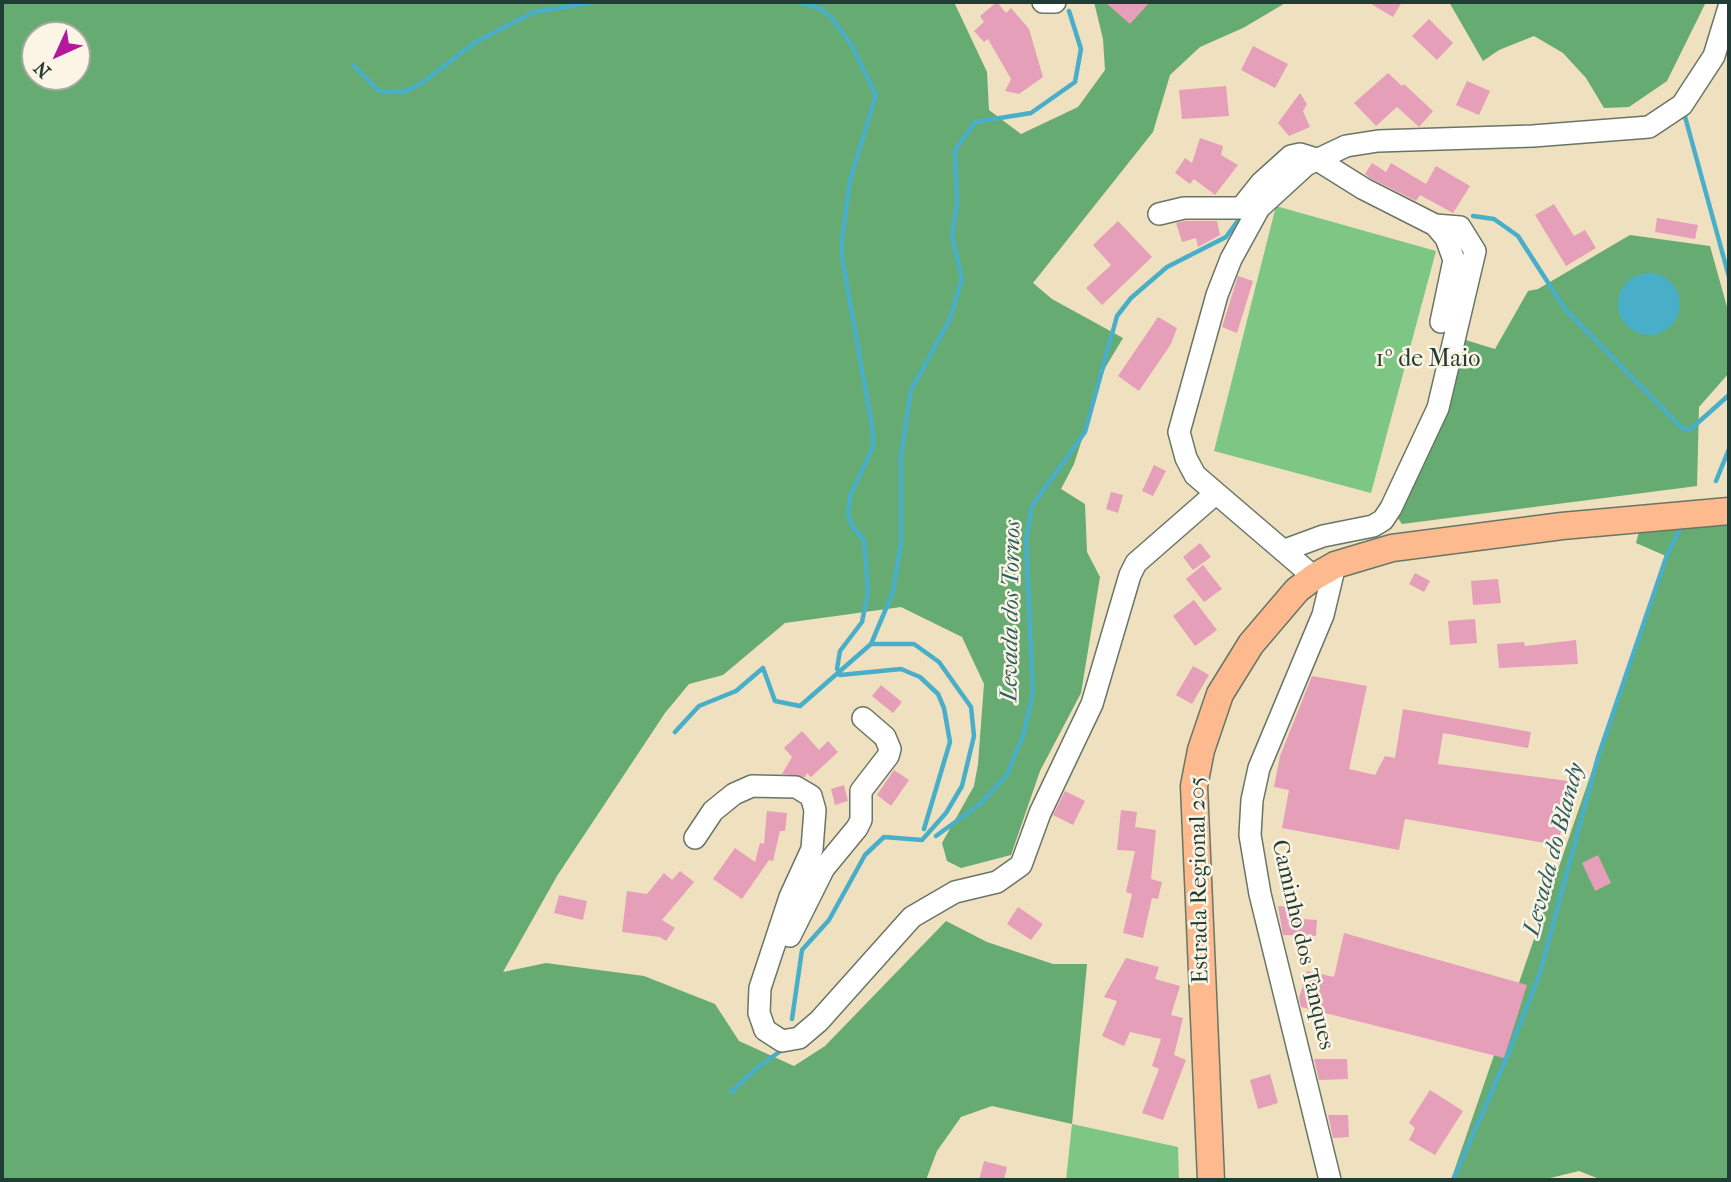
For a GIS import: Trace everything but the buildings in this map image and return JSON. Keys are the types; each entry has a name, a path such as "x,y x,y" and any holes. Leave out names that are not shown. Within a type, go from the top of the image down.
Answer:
{"main road":[{"name":"Estrada Regional 205","path":"1211,1180 1194,786 1209,721 1232,671 1297,590 1325,571 1392,548 1462,538 1729,511"}],"street":[{"path":"1043,2 1055,2"},
{"path":"1325,571 1285,550 1195,475 1186,458 1179,432 1217,295 1231,259 1259,208 1316,159 1346,146 1378,141 1533,136 1649,127 1682,105 1714,56 1729,7"},
{"path":"1159,214 1184,208 1241,208 1261,183 1291,156 1300,154 1316,159 1364,189 1436,225 1460,227 1475,251 1438,408 1383,520 1373,526 1322,536 1285,550"},
{"path":"1436,225 1446,238 1454,260 1441,322"},
{"path":"695,838 713,811 734,794 752,786 796,787 811,796 815,810 812,849 790,897 760,989 759,1013 762,1024 775,1039 794,1040 813,1027 912,917 955,892 998,882 1021,865 1040,813 1093,704 1133,569 1149,550 1215,494"},
{"name":"Caminho dos Tanques","path":"1325,571 1323,615 1259,768 1252,800 1250,835 1260,894 1330,1180"},
{"path":"771,960 789,938 824,868 857,828 861,820 861,791 888,756 890,748 885,737 863,718"}],"green space":[{"path":"2,2 954,2 987,72 989,110 1021,134 1078,107 1105,70 1103,39 1094,2 1287,2 1243,28 1200,47 1170,75 1153,132 1033,283 1052,299 1123,338 1105,368 1074,464 1061,489 1085,504 1087,552 1100,577 1081,693 1040,771 1011,855 961,868 947,861 942,843 974,786 978,764 984,684 962,637 901,607 785,623 723,675 689,684 665,713 557,876 503,972 546,963 644,976 715,1004 739,1041 794,1066 825,1046 946,921 987,942 1053,964 1087,964 1072,1124 992,1106 961,1117 937,1151 926,1180 2,1180"},
{"path":"1449,2 1706,2 1667,81 1629,107 1604,108 1586,78 1563,53 1534,36 1499,50 1483,61"},
{"path":"1276,206 1436,251 1371,493 1214,451"},
{"path":"1630,235 1710,246 1729,314 1729,373 1699,407 1697,486 1402,524 1395,514 1459,338 1495,349 1528,291 1538,289"},
{"path":"1729,523 1729,1180 1602,1180 1579,1171 1542,1180 1451,1180 1666,556 1636,543 1641,524"},
{"path":"1072,1124 1178,1147 1179,1180 1066,1180"}],"water":[{"path":"1643,273 1655,273 1671,282 1678,292 1678,316 1671,326 1655,335 1643,335 1632,330 1623,321 1618,310 1618,298 1623,287 1632,278"}],"waterway":[{"name":"Levada dos Tornos","path":"354,66 379,91 404,92 422,83 474,43 534,12 595,2"},
{"name":"Levada dos Tornos","path":"797,2 819,8 831,17 852,46 876,95 850,180 842,239 842,257 873,432 873,447 851,494 848,513 852,526 864,540 868,592 862,622 840,651 837,669"},
{"path":"675,732 699,706 736,691 763,668 775,701 800,706 871,644 893,592 901,543 901,455 911,390 950,319 962,279 952,236 957,203 955,150 975,122 1031,113 1075,82 1081,49 1069,11"},
{"name":"Levada do Blandy","path":"1684,113 1729,277"},
{"name":"Levada dos Tornos","path":"936,836 980,804 1007,775 1024,733 1033,693 1026,540 1032,506 1085,432 1117,316 1131,298 1167,267 1226,237 1242,215"},
{"name":"Levada dos Tornos","path":"1473,216 1494,219 1518,236 1565,309 1684,430 1692,428 1729,395"},
{"name":"Levada do Blandy","path":"1716,481 1729,449"},
{"name":"Levada do Blandy","path":"1453,1180 1507,1057 1540,973 1598,757 1667,555 1682,526"},
{"name":"Levada dos Tornos","path":"792,1019 802,950 829,920 865,855 884,837 922,840 946,813 962,786 974,736 971,707 939,662 914,644 871,644"},
{"name":"Levada dos Tornos","path":"840,675 901,669 920,677 938,694 944,708 950,742 924,829"},
{"path":"731,1092 758,1067 782,1050"}],"district":[{"name":"1º de Maio","path":"1428,360"}]}
